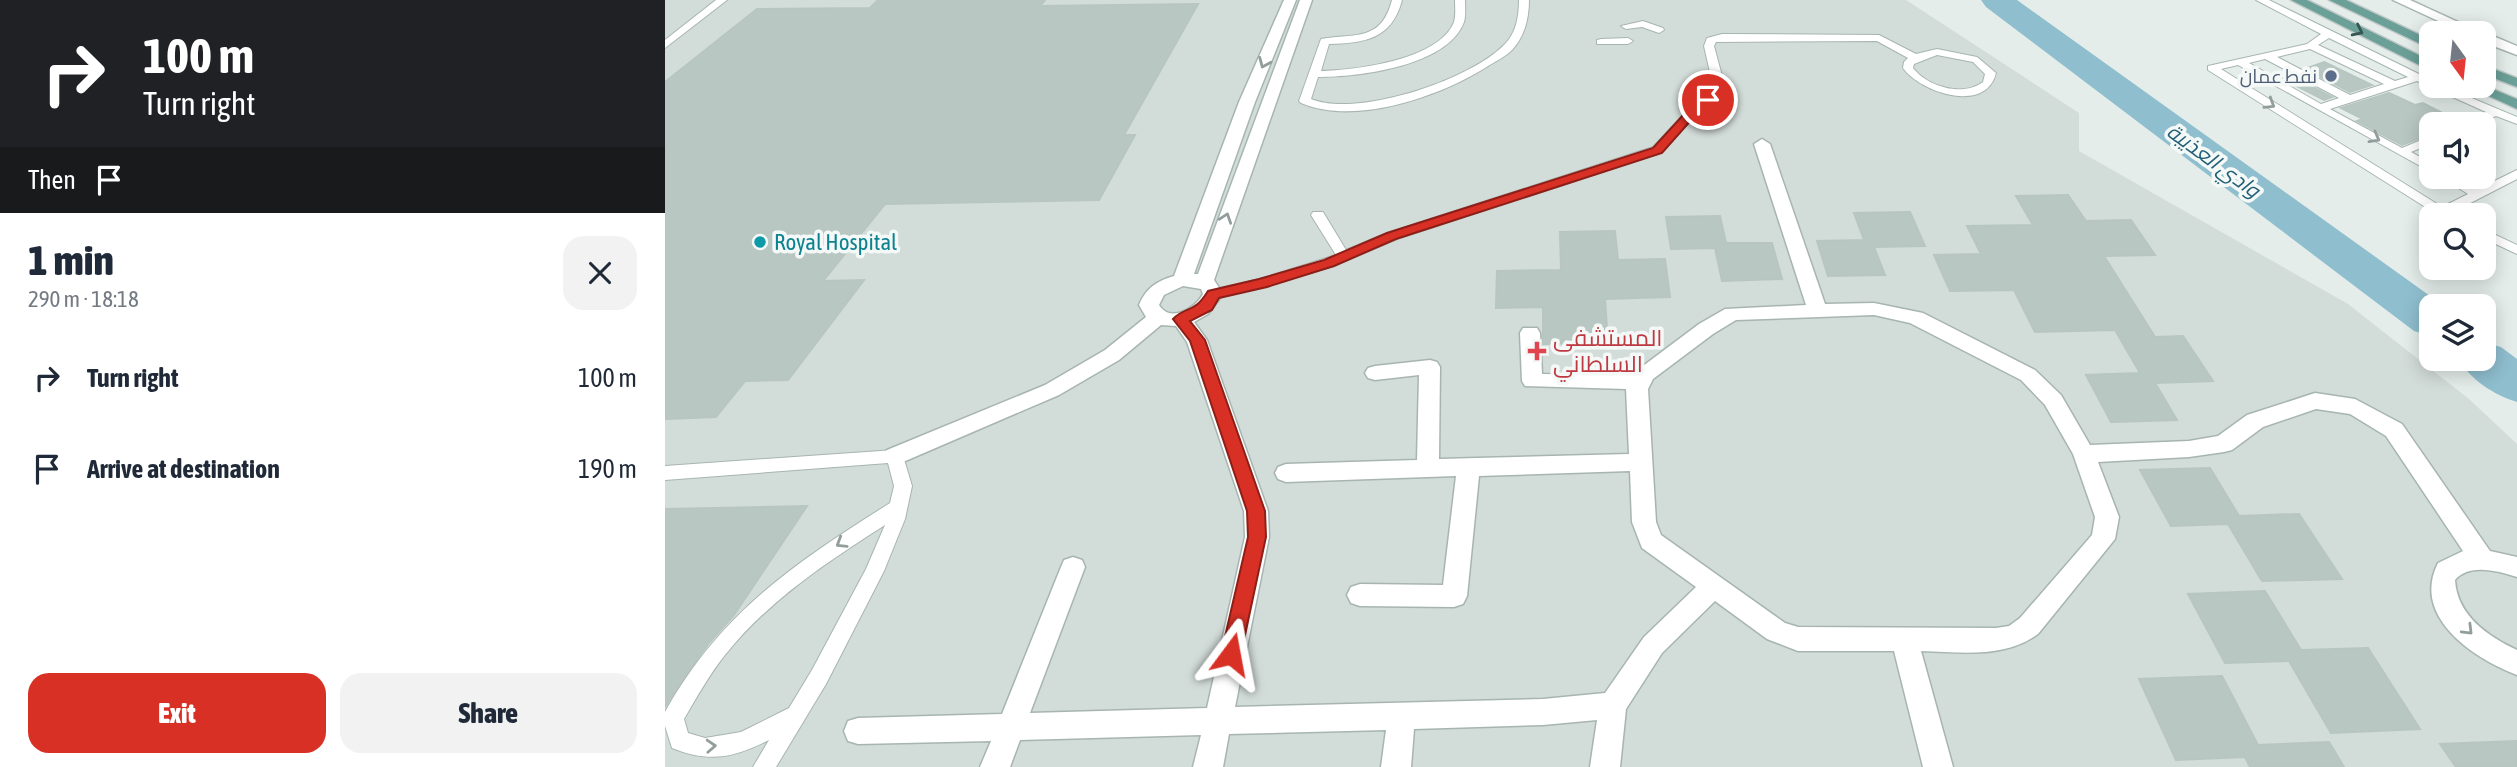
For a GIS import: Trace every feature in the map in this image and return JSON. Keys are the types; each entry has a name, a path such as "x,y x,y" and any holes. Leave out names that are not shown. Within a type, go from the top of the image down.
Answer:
{"main road":[{"path":"2297,0 2419,61"},
{"path":"2335,0 2419,39"},
{"path":"2309,25 2314,9"},
{"path":"2496,74 2517,83"},
{"path":"2496,95 2517,104"}],"street":[{"path":"1182,280 1247,102 1290,0"},
{"path":"895,456 1052,390 1170,318 1200,312 1207,306 1209,288 1306,0"},
{"path":"2399,0 2447,21"},
{"path":"2496,42 2517,51"},
{"path":"1762,144 1817,310"},
{"path":"1208,767 1257,537 1256,511 1198,340 1170,318 1150,310 1151,298 1163,287 1182,280 1209,288"},
{"path":"1874,309 1916,318 2028,375 2053,400 2084,454 2107,517 2103,539 2029,626 2015,636 1996,640 1798,639 1776,631 1651,541 1644,522 1637,389 1646,374 1706,328 1732,314 1817,310 1874,309"},
{"path":"1530,333 1532,381 1641,382"},
{"path":"1375,373 1430,367 1428,469"},
{"path":"2084,454 2189,449 2224,444 2255,421 2315,401 2355,407 2394,430 2482,559"},
{"path":"1286,474 1640,462"},
{"path":"1360,595 1454,596 1468,468"},
{"path":"2517,567 2482,559 2463,560 2450,567 2442,578 2442,593 2450,610 2465,629 2485,646 2517,663"},
{"path":"995,767 1073,567"},
{"path":"1605,767 1613,705 1653,645 1713,587"},
{"path":"1904,639 1938,767"},
{"path":"858,731 1543,712 1613,705"},
{"path":"1396,767 1401,716"}],"lane":[{"path":"665,45 722,0"},
{"path":"1397,0 1391,23 1380,31 1348,40 1325,41 1305,101 1315,107 1334,109 1417,95 1471,72 1510,47 1524,19 1524,0"},
{"path":"1314,74 1374,69 1420,55 1444,40 1459,22 1460,0"},
{"path":"2260,0 2419,79"},
{"path":"1626,26 1643,24 1659,30"},
{"path":"2327,34 2311,46 2212,68 2428,203"},
{"path":"1209,288 1262,283 1343,256 1392,236 1657,150 1689,115 1720,91 1709,46 1711,40 1722,37 1879,38 1915,58 1937,52 1964,56 1986,66 1992,79 1978,90 1940,90 1917,80 1911,74 1908,68 1915,58"},
{"path":"1601,42 1628,41"},
{"path":"2311,46 2394,85"},
{"path":"2267,56 2350,99"},
{"path":"2240,62 2419,161"},
{"path":"2320,108 2416,78"},
{"path":"2463,98 2495,112"},
{"path":"2496,112 2517,121"},
{"path":"2402,152 2419,145"},
{"path":"2462,203 2476,193 2517,174"},
{"path":"2469,189 2476,193"},
{"path":"1318,215 1343,256"},
{"path":"2496,240 2517,250"},
{"path":"665,473 895,456 904,486 875,572 819,677 764,767"},
{"path":"796,715 743,742 705,748 680,741 669,725 726,639 770,595 814,560 899,507"}],"shaded area":[{"name":"المستشفى السلطاني","path":"665,0 1906,0 2079,113 2079,151 2348,304 2419,360 2419,371 2433,371 2469,399 2517,444 2517,767 665,767"}],"building":[{"name":"Royal Hospital","path":"878,0 1045,0 1040,6 1198,4 1124,135 1135,135 1099,200 885,204 823,281 864,280 788,380 745,381 716,417 665,419 665,82 757,9 870,8"},
{"path":"2324,62 2372,85 2350,92 2305,69"},
{"path":"2288,74 2332,97 2324,100 2279,77"},
{"path":"2389,93 2415,105 2423,103 2440,112 2419,112 2419,139 2402,145 2357,121 2363,119 2341,108"},
{"path":"2068,195 2086,221 2131,220 2155,255 2104,256 2155,337 2183,336 2213,381 2155,383 2177,420 2111,422 2086,375 2140,373 2115,330 2035,332 2014,290 1950,291 1934,255 1981,254 1967,226 2033,225 2016,196"},
{"path":"1910,212 1925,246 1874,247 1885,275 1828,276 1817,241 1864,240 1854,213"},
{"path":"1720,216 1726,243 1772,243 1782,279 1722,281 1715,248 1671,249 1666,217"},
{"path":"1615,231 1618,260 1665,259 1670,297 1605,299 1608,342 1543,344 1543,307 1496,308 1497,271 1561,270 1560,232"},
{"path":"2210,468 2239,516 2299,514 2342,579 2262,581 2228,524 2171,526 2140,470"},
{"path":"807,506 734,615 708,644 665,707 665,509"},
{"path":"2265,591 2301,650 2368,648 2420,729 2331,733 2289,661 2225,663 2188,594"},
{"path":"2222,676 2258,745 2329,742 2344,767 2250,767 2245,757 2176,760 2139,679"},
{"path":"2517,741 2517,767 2456,767 2440,744"}],"waterway":[{"name":"وادي العذيبة","path":"1997,0 2419,311"},
{"name":"وادي العذيبة","path":"2496,369 2517,384"}],"place":[{"name":"نفط عمان","path":"2331,76"},
{"name":"Royal Hospital","path":"760,242"},
{"name":"المستشفى السلطاني","path":"1537,351"}],"route":[{"path":"1231,654 1257,537 1256,511 1198,340 1181,319 1200,312 1212,300 1213,294 1329,263 1392,236 1657,150 1689,115 1708,100"}]}
